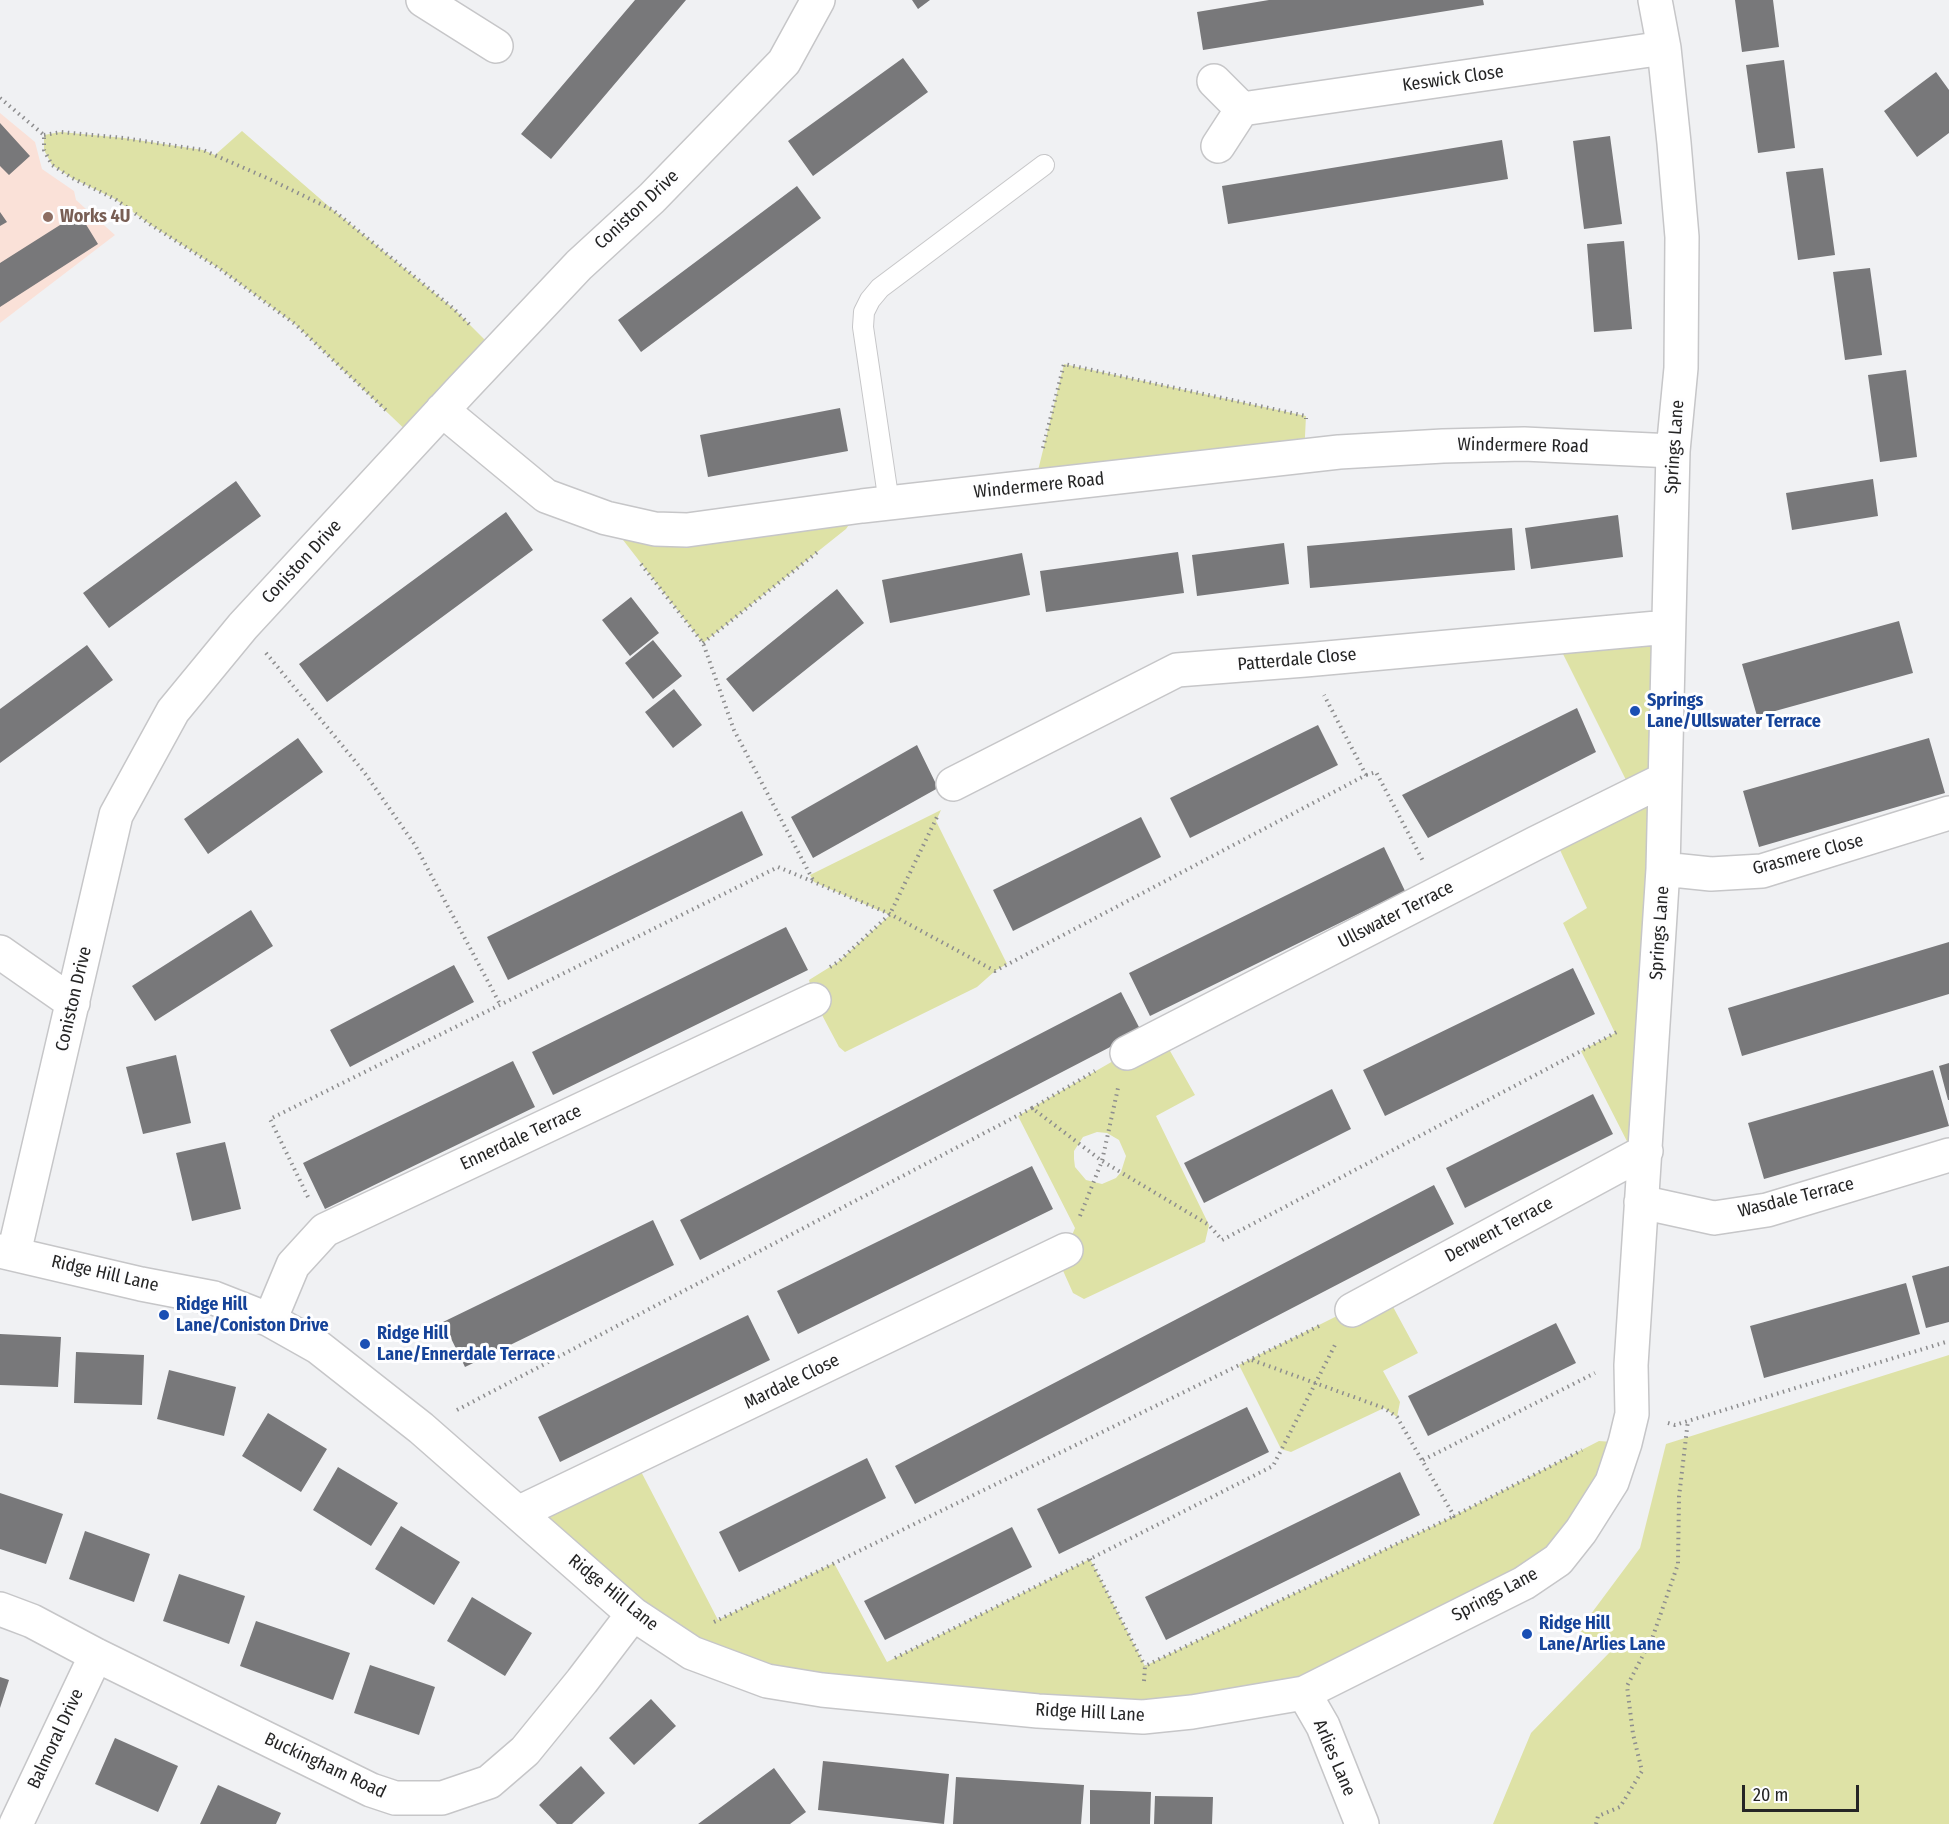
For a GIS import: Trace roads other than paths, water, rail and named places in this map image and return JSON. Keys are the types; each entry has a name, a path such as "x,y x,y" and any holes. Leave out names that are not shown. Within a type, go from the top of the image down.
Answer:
{"street":[{"path":"423,0 496,46"},
{"name":"Coniston Drive","path":"7,1252 73,1003 116,815 172,711 243,626 442,410 579,265 652,198 784,62 818,0"},
{"name":"Springs Lane","path":"1304,1693 1524,1583 1558,1560 1581,1531 1612,1482 1628,1429 1664,869 1673,451 1681,368 1682,237 1664,48 1655,0"},
{"name":"Keswick Close","path":"1242,109 1664,48"},
{"path":"1214,81 1242,109 1218,146"},
{"name":"Windermere Road","path":"442,410 546,496 606,518 655,529 687,530 875,505 1304,456 1443,446 1524,444 1673,451"},
{"name":"Patterdale Close","path":"953,784 1177,669 1305,660 1668,627"},
{"name":"Ullswater Terrace","path":"1127,1053 1665,779"},
{"name":"Grasmere Close","path":"1664,869 1711,874 1762,871 1949,813"},
{"path":"0,952 73,1003"},
{"name":"Ennerdale Terrace","path":"270,1320 293,1265 325,1230 814,1000"},
{"name":"Derwent Terrace","path":"1352,1310 1646,1151"},
{"name":"Wasdale Terrace","path":"1641,1202 1714,1218 1767,1210 1949,1155"},
{"name":"Mardale Close","path":"518,1513 1066,1250"},
{"name":"Ridge Hill Lane","path":"7,1252 141,1284 214,1298 270,1320 318,1347 421,1428 633,1614 692,1653 767,1681 822,1690 1038,1711 1143,1717 1192,1712 1304,1693"},
{"name":"Buckingham Road","path":"0,1609 32,1621 96,1655 371,1790 395,1798 442,1798 489,1782 525,1751 582,1682 633,1614"},
{"name":"Balmoral Drive","path":"16,1824 96,1655"},
{"name":"Arlies Lane","path":"1304,1693 1323,1726 1362,1824"}],"lane":[{"path":"875,505 863,327 864,312 880,288 1044,165"}],"place":[{"name":"Works 4U","path":"48,217"},
{"name":"Springs Lane/Ullswater Terrace","path":"1635,711"},
{"name":"Ridge Hill Lane/Coniston Drive","path":"164,1315"},
{"name":"Ridge Hill Lane/Ennerdale Terrace","path":"365,1344"},
{"name":"Ridge Hill Lane/Arlies Lane","path":"1527,1634"}]}
